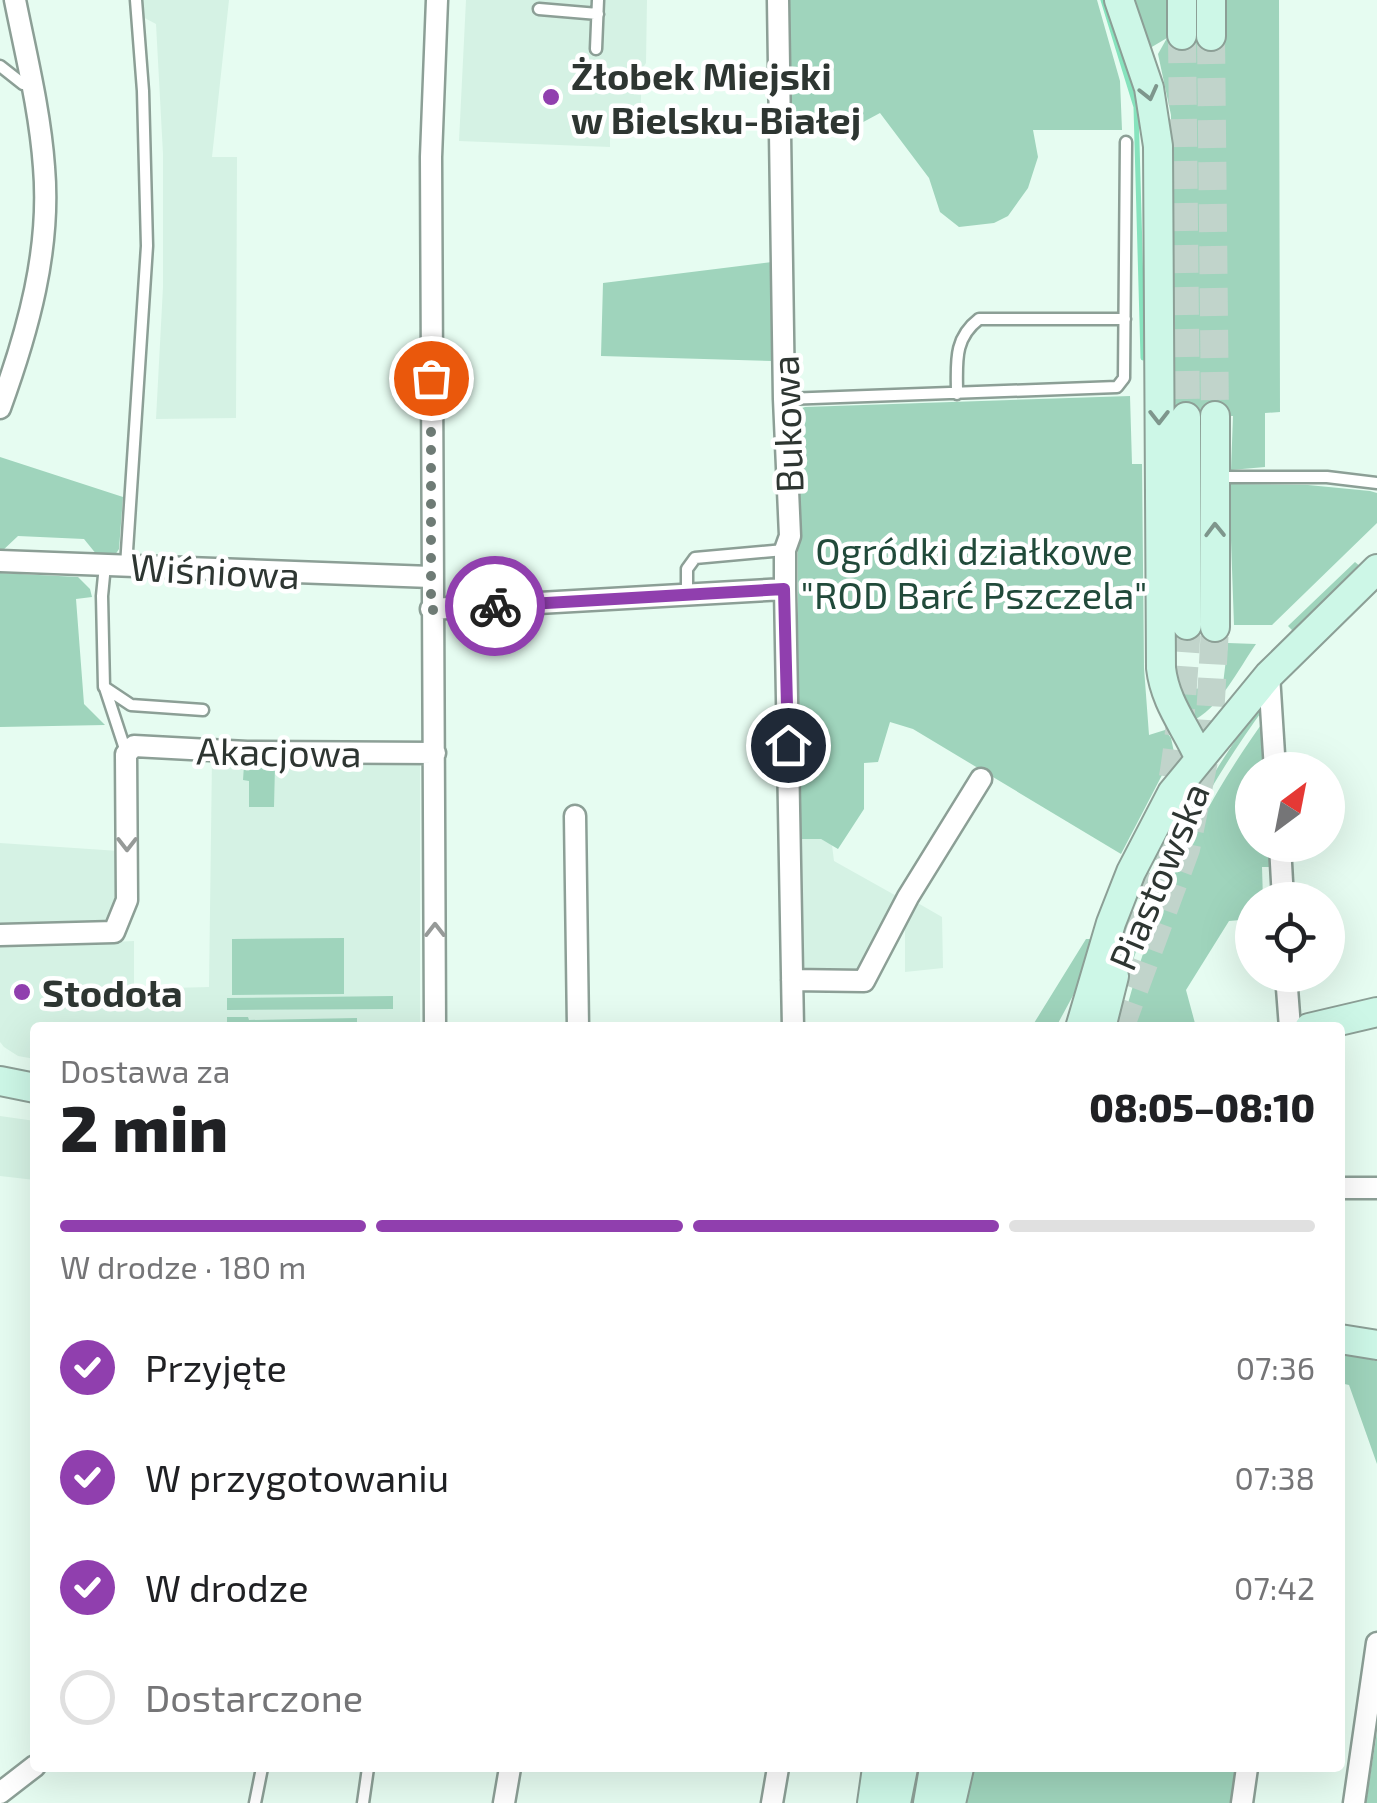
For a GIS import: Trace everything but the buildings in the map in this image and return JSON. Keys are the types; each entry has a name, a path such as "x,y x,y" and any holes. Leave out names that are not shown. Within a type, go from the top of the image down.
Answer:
{"main road":[{"path":"1119,0 1149,88 1158,146 1161,668 1168,704 1188,732 1200,759"},
{"path":"1182,0 1182,35"},
{"path":"1211,0 1211,36"},
{"path":"1215,416 1216,627"},
{"path":"1186,417 1187,625"},
{"name":"Piastowska","path":"1085,1022 1111,923 1131,872 1172,793 1269,674 1377,569"},
{"name":"Piastowska","path":"1085,1022 1178,816 1225,728"},
{"path":"1334,1022 1377,1012"},
{"path":"0,1081 30,1087"},
{"path":"1345,1340 1377,1345"},
{"path":"872,1803 876,1772"},
{"path":"896,1803 902,1772"},
{"path":"928,1803 933,1772"},
{"path":"952,1803 958,1772"}],"street":[{"path":"0,408 7,368 35,292 44,235 45,168 15,0"},
{"path":"435,1022 431,157 438,0"},
{"name":"Bukowa","path":"778,0 790,536 784,589 793,1022"},
{"name":"Wiśniowa","path":"0,561 431,577"},
{"path":"431,610 784,589"},
{"path":"1269,674 1275,752"},
{"name":"Akacjowa","path":"126,754 134,746 247,752 435,753"},
{"path":"0,935 114,932 127,900 126,754"},
{"path":"792,980 864,981 908,897 981,779"},
{"path":"575,816 578,1022"},
{"path":"1287,992 1290,1022"},
{"path":"1345,1188 1377,1188"},
{"path":"1354,1803 1377,1644"},
{"path":"0,1793 30,1770"},
{"path":"504,1803 509,1772"},
{"path":"772,1803 777,1772"},
{"path":"1242,1803 1246,1772"}],"lane":[{"path":"126,754 104,687 102,596 116,566 146,246 144,91 136,0"},
{"path":"596,49 598,0"},
{"path":"539,9 598,14"},
{"path":"0,66 23,84 32,85"},
{"path":"784,400 1117,387 1124,378 1126,142"},
{"path":"956,394 958,352 965,330 979,320 1125,319"},
{"path":"1215,477 1326,478 1377,483"},
{"path":"687,596 686,569 695,558 786,550"},
{"path":"104,687 130,705 203,710"},
{"path":"255,1803 261,1772"},
{"path":"363,1803 367,1772"}],"shaded area":[{"path":"140,0 229,0 212,157 237,157 236,418 156,419 163,287 163,154 156,24 141,16"},
{"name":"Żłobek Miejski w Bielsku-Białej","path":"466,0 647,0 640,125 610,125 610,147 459,141"},
{"path":"212,758 420,761 420,1022 30,1022 30,1058 18,1056 0,1042 0,947 134,941 134,989 209,987"},
{"path":"797,839 821,839 832,845 834,861 900,898 857,969 800,969"},
{"path":"0,843 119,851 117,899 109,922 0,926"},
{"path":"916,902 942,917 943,968 905,972 905,920"},
{"path":"0,1116 30,1120 30,1179 0,1176"}],"green space":[{"path":"785,0 1097,0 1120,81 1122,130 1033,130 1038,157 1028,188 1008,216 994,223 959,227 940,212 929,178 880,113 841,134 803,129 791,133"},
{"path":"1130,0 1173,0 1174,36 1225,35 1225,0 1279,0 1280,412 1265,413 1265,467 1231,470 1233,416 1173,416 1171,115 1158,54 1167,38 1145,51"},
{"path":"772,262 772,361 601,356 603,283"},
{"name":"Ogródki działkowe \"ROD Barć Pszczela\"","path":"1130,396 1132,464 1142,464 1144,668 1149,735 1165,730 1174,752 1121,854 913,729 890,722 878,762 864,763 864,809 838,849 821,839 799,839 797,410"},
{"path":"0,457 123,497 119,549 115,555 97,555 84,539 18,536 0,553"},
{"path":"1229,484 1370,491 1377,493 1377,523 1272,625 1234,625"},
{"path":"1355,562 1361,567 1293,631 1288,626"},
{"path":"0,573 78,577 90,589 92,597 76,599 84,704 105,725 0,727"},
{"path":"1228,643 1256,644 1219,698 1190,722 1170,688 1215,689 1223,684"},
{"path":"1259,706 1265,707 1215,783 1173,860 1140,941 1114,1022 1120,985 1148,900 1211,779"},
{"path":"1266,718 1267,752 1243,752"},
{"path":"1235,764 1235,862 1273,862 1273,867 1262,867 1262,882 1235,882 1235,920 1229,921 1186,990 1195,1022 1124,1022 1161,905"},
{"path":"244,765 275,766 274,807 249,807 249,781 243,780"},
{"path":"344,938 344,994 232,995 232,939"},
{"path":"1086,939 1093,939 1076,990 1059,1022 1035,1022"},
{"path":"393,996 393,1009 227,1010 227,998"},
{"path":"227,1017 357,1018 357,1022 227,1022"},
{"path":"1345,1354 1377,1361 1377,1464 1349,1385 1345,1384"},
{"path":"1377,1732 1377,1803 1366,1803"},
{"path":"972,1772 1240,1772 1236,1803 965,1803"}],"waterway":[{"path":"1103,0 1136,107 1143,358"}],"tunnel":[{"path":"1182,35 1186,417"},
{"path":"1211,36 1215,416"},
{"path":"1106,976 1146,880 1164,820 1178,737 1187,625"},
{"path":"1122,1022 1186,849 1209,736 1215,627"}],"way so far":[{"path":"431,378 431,610 495,606"}],"place":[{"name":"Żłobek Miejski w Bielsku-Białej","path":"551,97"},
{"name":"Stodoła","path":"22,992"}],"route":[{"path":"495,606 784,589 788,745"}]}
